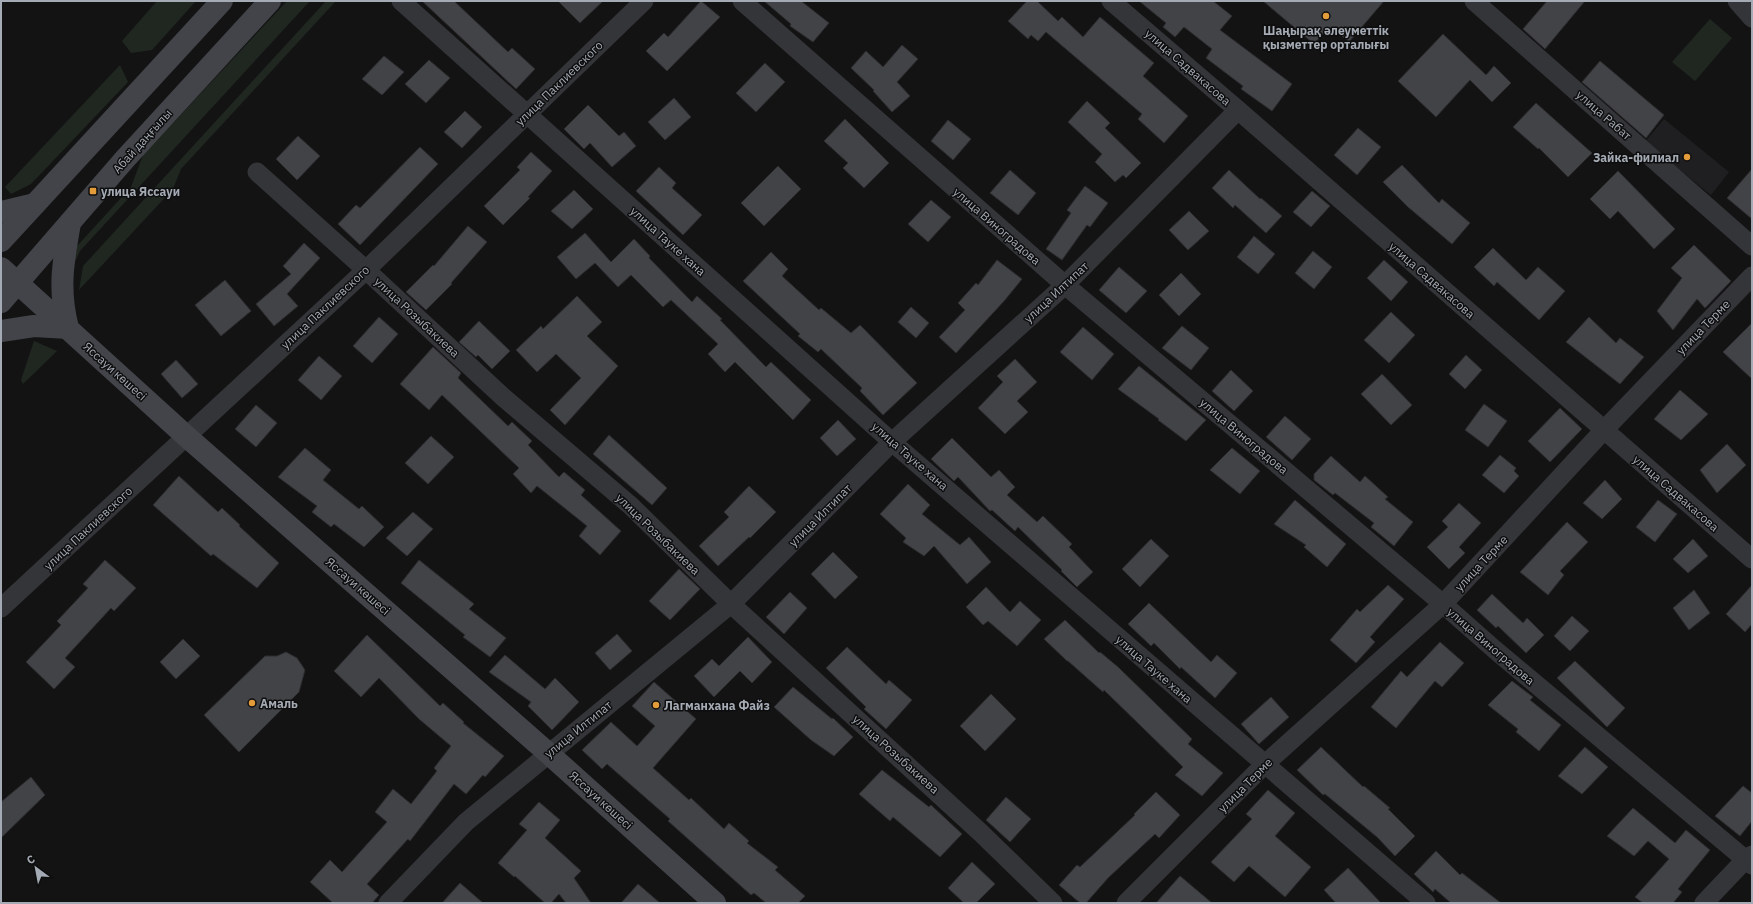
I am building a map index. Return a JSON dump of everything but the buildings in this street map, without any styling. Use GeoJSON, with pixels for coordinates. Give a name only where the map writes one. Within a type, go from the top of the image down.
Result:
{"type":"FeatureCollection","features":[{"type":"Feature","properties":{"kind":"main road"},"geometry":{"type":"LineString","coordinates":[[1,241],[222,1]]}},
{"type":"Feature","properties":{"kind":"main road","name":"Абай даңғылы"},"geometry":{"type":"LineString","coordinates":[[1,302],[270,1]]}},
{"type":"Feature","properties":{"kind":"main road"},"geometry":{"type":"LineString","coordinates":[[1,212],[34,204]]}},
{"type":"Feature","properties":{"kind":"main road"},"geometry":{"type":"LineString","coordinates":[[1,331],[34,326],[68,328],[63,310],[62,282],[70,223]]}},
{"type":"Feature","properties":{"kind":"main road","name":"Яссауи көшесі"},"geometry":{"type":"LineString","coordinates":[[1,268],[186,436],[548,753],[715,903]]}},
{"type":"Feature","properties":{"kind":"street","name":"улица Тауке хана"},"geometry":{"type":"LineString","coordinates":[[401,1],[892,442],[1426,903]]}},
{"type":"Feature","properties":{"kind":"street","name":"улица Паклиевского"},"geometry":{"type":"LineString","coordinates":[[1,608],[366,270],[644,1]]}},
{"type":"Feature","properties":{"kind":"street","name":"улица Виноградова"},"geometry":{"type":"LineString","coordinates":[[742,1],[1065,285],[1443,604],[1494,650],[1750,860]]}},
{"type":"Feature","properties":{"kind":"street","name":"улица Садвакасова"},"geometry":{"type":"LineString","coordinates":[[1111,1],[1238,110],[1603,431],[1752,559]]}},
{"type":"Feature","properties":{"kind":"street","name":"улица Рабат"},"geometry":{"type":"LineString","coordinates":[[1474,1],[1752,246]]}},
{"type":"Feature","properties":{"kind":"street"},"geometry":{"type":"LineString","coordinates":[[1737,1],[1752,18]]}},
{"type":"Feature","properties":{"kind":"street","name":"улица Илтипат"},"geometry":{"type":"LineString","coordinates":[[388,903],[466,822],[731,604],[892,442],[1065,285],[1238,110]]}},
{"type":"Feature","properties":{"kind":"street","name":"улица Розыбакиева"},"geometry":{"type":"LineString","coordinates":[[257,172],[366,270],[503,397],[631,506],[731,604],[981,832],[1053,903]]}},
{"type":"Feature","properties":{"kind":"street","name":"улица Терме"},"geometry":{"type":"LineString","coordinates":[[1126,903],[1265,764],[1443,604],[1603,431],[1752,276]]}},
{"type":"Feature","properties":{"kind":"street"},"geometry":{"type":"LineString","coordinates":[[1704,903],[1750,860]]}},
{"type":"Feature","properties":{"kind":"shaded area"},"geometry":{"type":"Polygon","coordinates":[[[157,1],[196,1],[152,50],[131,53],[122,41],[157,1]]]}},
{"type":"Feature","properties":{"kind":"shaded area"},"geometry":{"type":"Polygon","coordinates":[[[287,1],[310,1],[80,251],[74,264],[77,246],[131,187],[143,155],[287,1]]]}},
{"type":"Feature","properties":{"kind":"shaded area"},"geometry":{"type":"Polygon","coordinates":[[[326,1],[336,1],[181,169],[173,189],[79,290],[83,266],[326,1]]]}},
{"type":"Feature","properties":{"kind":"shaded area"},"geometry":{"type":"Polygon","coordinates":[[[1710,19],[1732,38],[1695,81],[1672,62],[1710,19]]]}},
{"type":"Feature","properties":{"kind":"shaded area"},"geometry":{"type":"Polygon","coordinates":[[[120,65],[128,82],[31,184],[11,194],[5,187],[120,65]]]}},
{"type":"Feature","properties":{"kind":"shaded area","name":"Зайка-филиал"},"geometry":{"type":"Polygon","coordinates":[[[1664,119],[1729,172],[1711,195],[1645,142],[1664,119]]]}},
{"type":"Feature","properties":{"kind":"shaded area"},"geometry":{"type":"Polygon","coordinates":[[[34,341],[57,351],[23,384],[21,380],[34,341]]]}},
{"type":"Feature","properties":{"kind":"place","name":"Шаңырақ әлеуметтік қызметтер орталығы"},"geometry":{"type":"Point","coordinates":[1326,16]}},
{"type":"Feature","properties":{"kind":"place","name":"Зайка-филиал"},"geometry":{"type":"Point","coordinates":[1687,157]}},
{"type":"Feature","properties":{"kind":"place","name":"улица Яссауи"},"geometry":{"type":"Point","coordinates":[93,191]}},
{"type":"Feature","properties":{"kind":"place","name":"Амаль"},"geometry":{"type":"Point","coordinates":[252,703]}},
{"type":"Feature","properties":{"kind":"place","name":"Лагманхана Файз"},"geometry":{"type":"Point","coordinates":[656,705]}}]}
